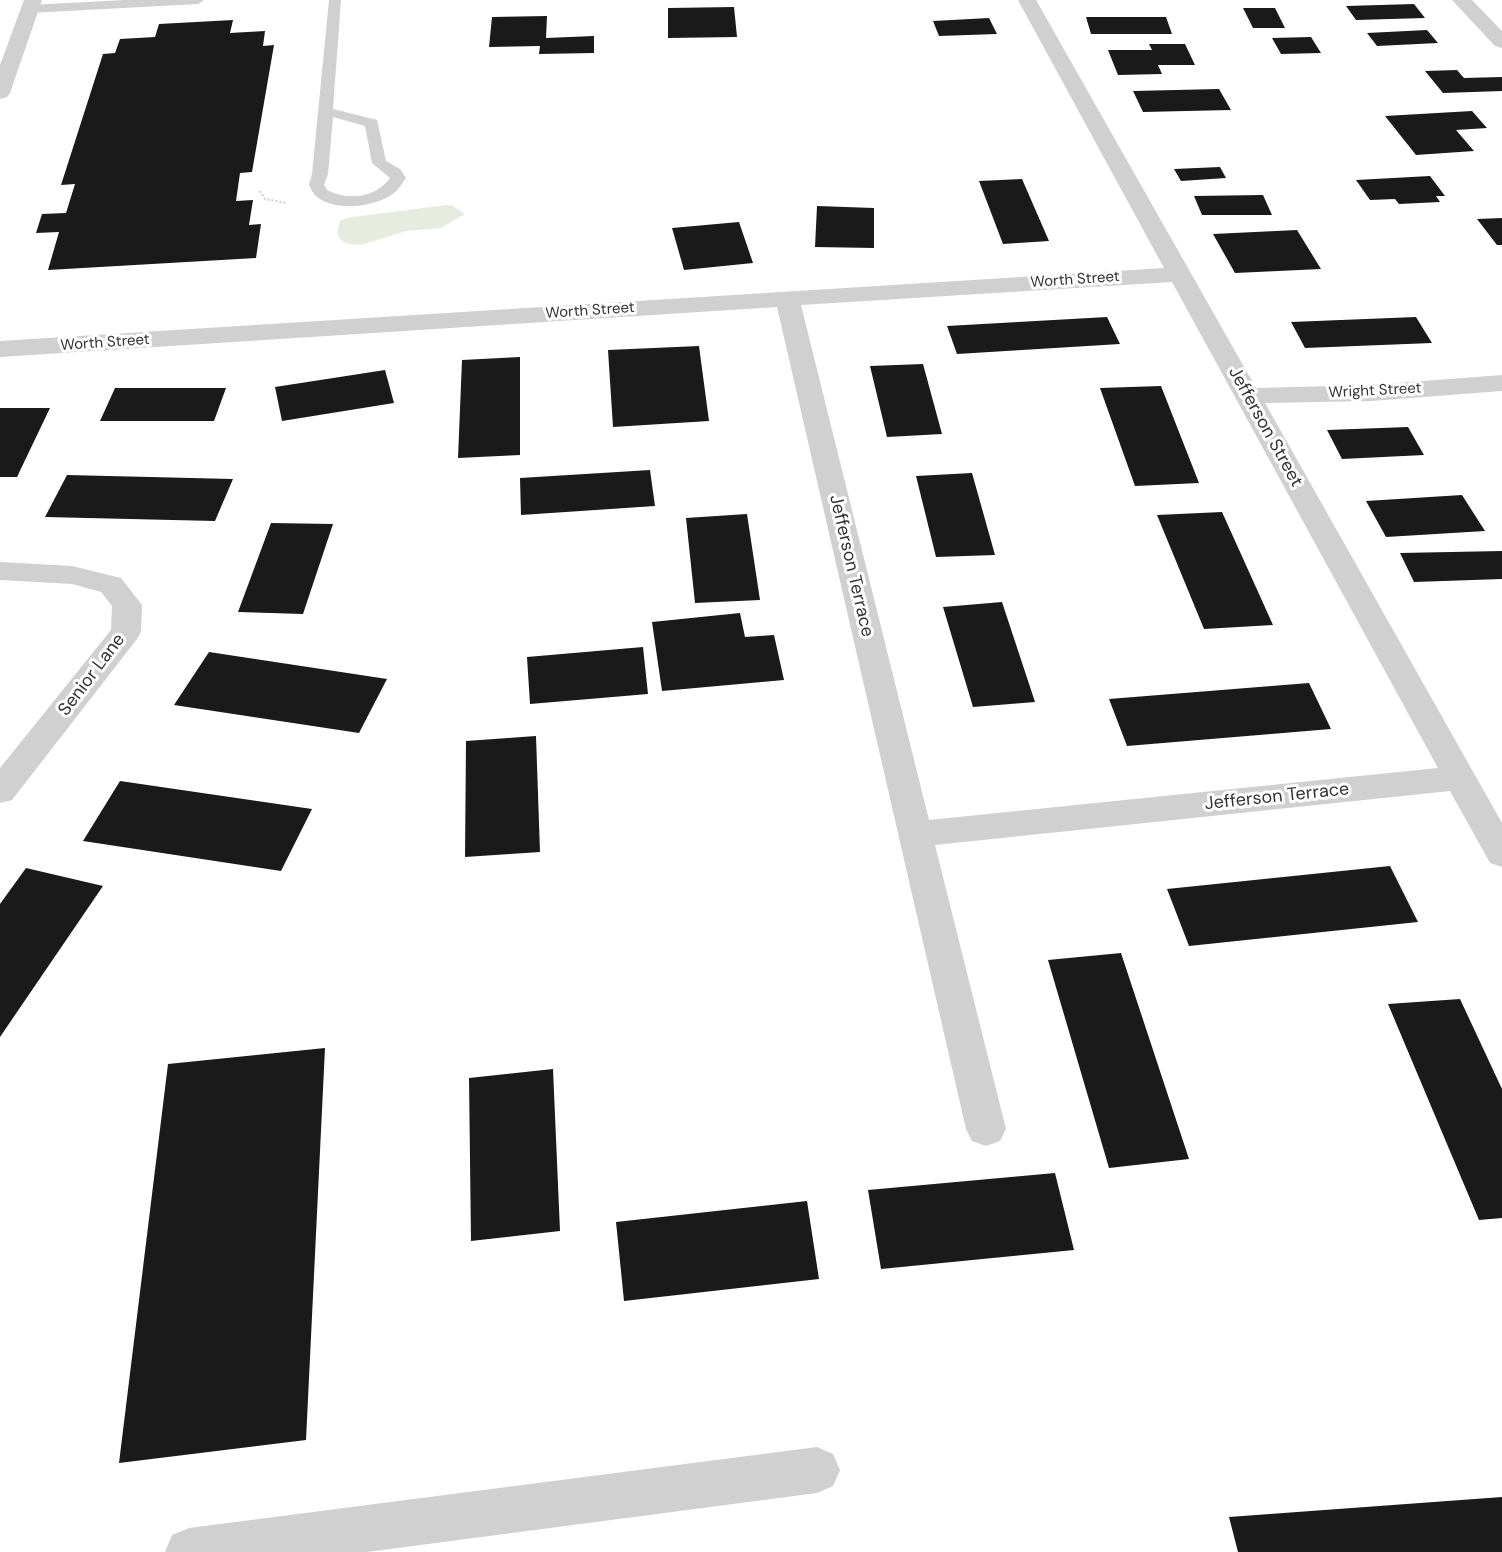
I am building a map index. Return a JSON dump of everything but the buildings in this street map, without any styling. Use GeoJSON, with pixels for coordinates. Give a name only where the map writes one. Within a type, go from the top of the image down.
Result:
{"type":"FeatureCollection","features":[{"type":"Feature","properties":{"kind":"street","name":"Jefferson Street"},"geometry":{"type":"LineString","coordinates":[[1027,0],[1502,854]]}},
{"type":"Feature","properties":{"kind":"street"},"geometry":{"type":"LineString","coordinates":[[1461,0],[1502,42]]}},
{"type":"Feature","properties":{"kind":"street"},"geometry":{"type":"LineString","coordinates":[[0,93],[31,5]]}},
{"type":"Feature","properties":{"kind":"street","name":"Worth Street"},"geometry":{"type":"LineString","coordinates":[[0,350],[1179,274]]}},
{"type":"Feature","properties":{"kind":"street","name":"Jefferson Terrace"},"geometry":{"type":"LineString","coordinates":[[787,299],[986,1129]]}},
{"type":"Feature","properties":{"kind":"street","name":"Wright Street"},"geometry":{"type":"LineString","coordinates":[[1248,396],[1371,393],[1502,383]]}},
{"type":"Feature","properties":{"kind":"street","name":"Senior Lane"},"geometry":{"type":"LineString","coordinates":[[0,572],[72,575],[111,585],[127,605],[126,632],[0,790]]}},
{"type":"Feature","properties":{"kind":"street","name":"Jefferson Terrace"},"geometry":{"type":"LineString","coordinates":[[916,834],[1460,778]]}},
{"type":"Feature","properties":{"kind":"street"},"geometry":{"type":"LineString","coordinates":[[189,1552],[817,1470]]}},
{"type":"Feature","properties":{"kind":"lane"},"geometry":{"type":"LineString","coordinates":[[31,5],[198,0]]}},
{"type":"Feature","properties":{"kind":"lane"},"geometry":{"type":"LineString","coordinates":[[326,111],[372,123],[379,164],[396,172],[398,178],[389,191],[366,200],[352,201],[338,200],[319,193],[315,187],[320,174],[335,0]]}},
{"type":"Feature","properties":{"kind":"path"},"geometry":{"type":"LineString","coordinates":[[260,191],[265,199],[291,203]]}},
{"type":"Feature","properties":{"kind":"shaded area"},"geometry":{"type":"Polygon","coordinates":[[[451,205],[465,214],[441,228],[406,231],[361,245],[342,241],[337,233],[340,221],[346,218],[451,205]]]}}]}
